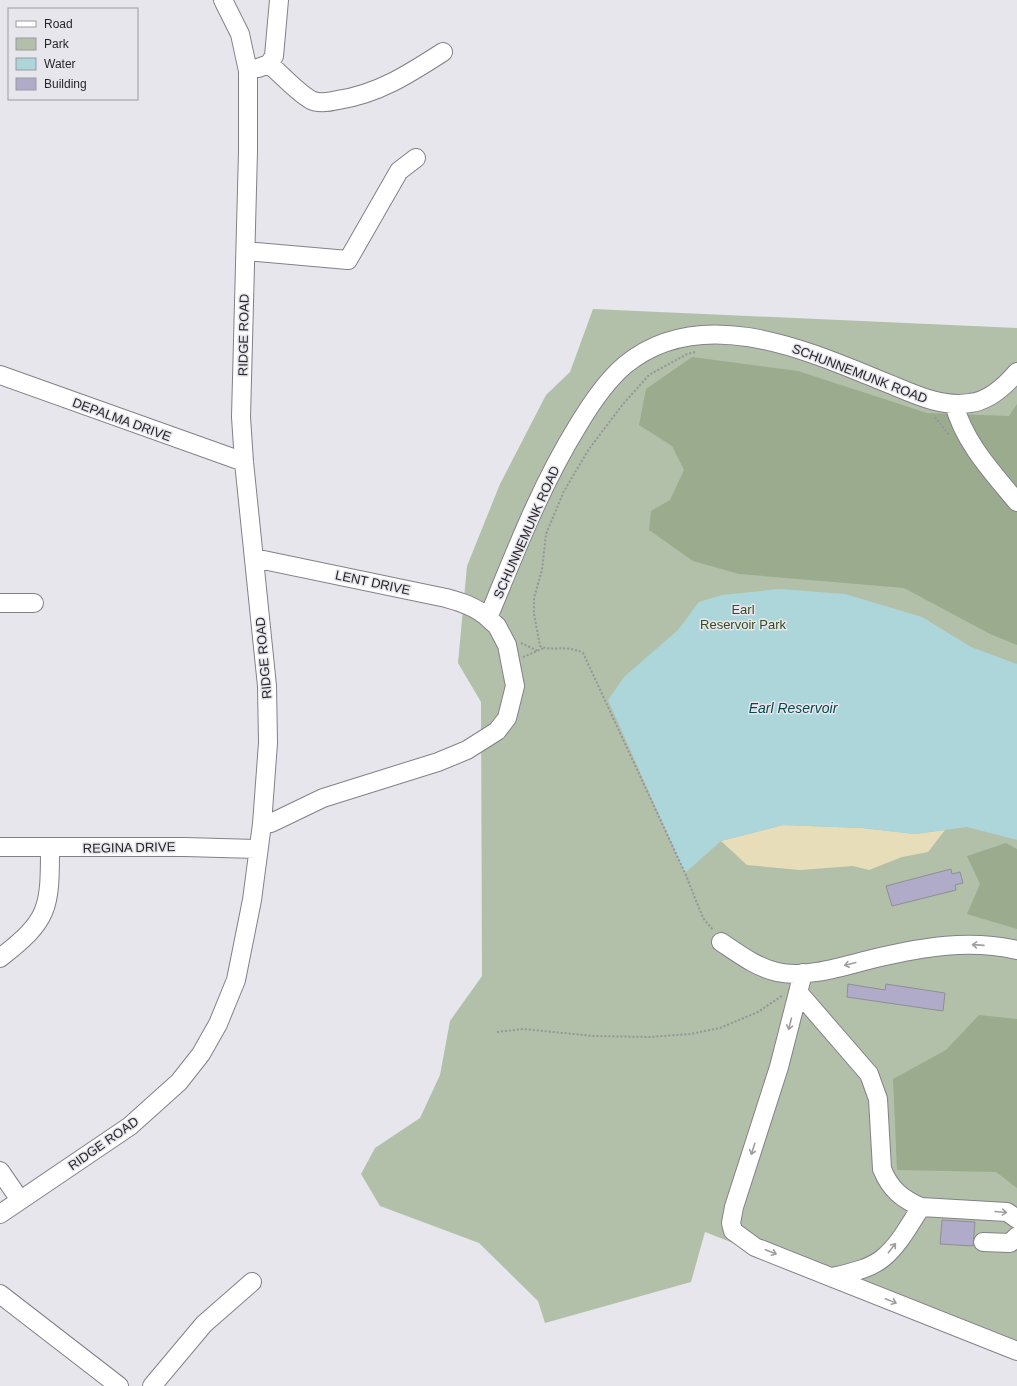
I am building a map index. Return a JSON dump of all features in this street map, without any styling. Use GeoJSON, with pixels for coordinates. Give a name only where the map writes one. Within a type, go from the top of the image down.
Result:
{"type":"FeatureCollection","features":[{"type":"Feature","properties":{"kind":"street","name":"RIDGE ROAD"},"geometry":{"type":"LineString","coordinates":[[0,1214],[130,1126],[179,1082],[201,1054],[218,1024],[236,980],[252,900],[262,824],[268,742],[266,686],[244,462],[242,417],[248,71],[240,34],[223,0]]}},
{"type":"Feature","properties":{"kind":"street"},"geometry":{"type":"LineString","coordinates":[[248,71],[269,64],[274,56],[279,0]]}},
{"type":"Feature","properties":{"kind":"street"},"geometry":{"type":"LineString","coordinates":[[269,64],[312,100],[326,102],[357,97],[380,89],[402,78],[443,52]]}},
{"type":"Feature","properties":{"kind":"street"},"geometry":{"type":"LineString","coordinates":[[246,251],[348,260],[399,171],[416,158]]}},
{"type":"Feature","properties":{"kind":"street","name":"SCHUNNEMUNK ROAD"},"geometry":{"type":"LineString","coordinates":[[488,618],[543,487],[565,445],[592,402],[624,366],[644,351],[664,342],[681,337],[723,334],[760,339],[792,346],[932,401],[954,404],[972,403],[988,397],[1007,385],[1017,372]]}},
{"type":"Feature","properties":{"kind":"street","name":"DEPALMA DRIVE"},"geometry":{"type":"LineString","coordinates":[[0,375],[244,462]]}},
{"type":"Feature","properties":{"kind":"street"},"geometry":{"type":"LineString","coordinates":[[954,404],[958,418],[970,441],[1017,502]]}},
{"type":"Feature","properties":{"kind":"street","name":"LENT DRIVE"},"geometry":{"type":"LineString","coordinates":[[254,558],[462,602],[483,613],[488,618]]}},
{"type":"Feature","properties":{"kind":"street"},"geometry":{"type":"LineString","coordinates":[[0,603],[34,603]]}},
{"type":"Feature","properties":{"kind":"street"},"geometry":{"type":"LineString","coordinates":[[262,824],[271,823],[324,798],[438,762],[467,750],[497,731],[507,718],[515,686],[507,645],[497,626],[488,618]]}},
{"type":"Feature","properties":{"kind":"street","name":"REGINA DRIVE"},"geometry":{"type":"LineString","coordinates":[[0,847],[185,847],[258,850]]}},
{"type":"Feature","properties":{"kind":"street"},"geometry":{"type":"LineString","coordinates":[[0,958],[23,940],[37,926],[48,904],[50,885],[50,848]]}},
{"type":"Feature","properties":{"kind":"street"},"geometry":{"type":"LineString","coordinates":[[722,942],[760,967],[779,973],[803,973],[840,967],[937,946],[971,944],[1017,950]]}},
{"type":"Feature","properties":{"kind":"street"},"geometry":{"type":"LineString","coordinates":[[803,973],[779,1067],[734,1207],[731,1223],[733,1231],[736,1235],[755,1246],[1017,1351]]}},
{"type":"Feature","properties":{"kind":"street"},"geometry":{"type":"LineString","coordinates":[[798,992],[869,1074],[878,1099],[882,1169],[886,1180],[895,1192],[921,1207],[1007,1212],[1017,1218]]}},
{"type":"Feature","properties":{"kind":"street"},"geometry":{"type":"LineString","coordinates":[[0,1171],[20,1200]]}},
{"type":"Feature","properties":{"kind":"street"},"geometry":{"type":"LineString","coordinates":[[833,1276],[862,1269],[882,1259],[892,1249],[921,1207]]}},
{"type":"Feature","properties":{"kind":"street"},"geometry":{"type":"LineString","coordinates":[[983,1242],[1010,1243],[1017,1236]]}},
{"type":"Feature","properties":{"kind":"street"},"geometry":{"type":"LineString","coordinates":[[152,1386],[204,1324],[252,1282]]}},
{"type":"Feature","properties":{"kind":"street"},"geometry":{"type":"LineString","coordinates":[[0,1294],[119,1386]]}},
{"type":"Feature","properties":{"kind":"path"},"geometry":{"type":"LineString","coordinates":[[544,648],[540,646],[534,598],[542,570],[546,534],[564,491],[589,449],[622,404],[649,375],[687,354],[700,350]]}},
{"type":"Feature","properties":{"kind":"path"},"geometry":{"type":"LineString","coordinates":[[932,413],[950,436]]}},
{"type":"Feature","properties":{"kind":"path"},"geometry":{"type":"LineString","coordinates":[[510,662],[544,648],[573,648],[583,653],[684,873],[703,918],[722,942]]}},
{"type":"Feature","properties":{"kind":"path"},"geometry":{"type":"LineString","coordinates":[[497,1032],[523,1028],[594,1036],[650,1038],[690,1034],[720,1028],[758,1012],[780,996],[798,992]]}},
{"type":"Feature","properties":{"kind":"green space","name":"Earl Reservoir Park"},"geometry":{"type":"Polygon","coordinates":[[[593,309],[1017,328],[1017,1353],[705,1232],[691,1282],[545,1323],[538,1301],[479,1243],[380,1206],[361,1174],[375,1148],[420,1118],[440,1075],[450,1021],[482,976],[481,702],[458,663],[467,566],[500,484],[546,395],[570,372],[593,309]]]}},
{"type":"Feature","properties":{"kind":"green space"},"geometry":{"type":"Polygon","coordinates":[[[692,357],[798,371],[927,413],[1009,416],[1017,404],[1017,645],[990,634],[904,588],[739,574],[693,561],[649,530],[651,511],[670,500],[684,470],[672,446],[639,425],[646,389],[692,357]]]}},
{"type":"Feature","properties":{"kind":"green space"},"geometry":{"type":"Polygon","coordinates":[[[1006,843],[1017,849],[1017,929],[967,914],[980,884],[967,856],[1006,843]]]}},
{"type":"Feature","properties":{"kind":"green space"},"geometry":{"type":"Polygon","coordinates":[[[979,1015],[1017,1019],[1017,1188],[996,1172],[897,1170],[893,1079],[946,1050],[979,1015]]]}},
{"type":"Feature","properties":{"kind":"sand"},"geometry":{"type":"Polygon","coordinates":[[[783,825],[862,828],[915,834],[945,830],[928,852],[902,857],[869,870],[853,866],[800,870],[747,865],[721,841],[783,825]]]}},
{"type":"Feature","properties":{"kind":"water","name":"Earl Reservoir"},"geometry":{"type":"Polygon","coordinates":[[[780,589],[845,594],[922,617],[971,647],[1017,664],[1017,840],[967,827],[915,834],[862,828],[783,825],[721,841],[685,873],[608,700],[624,677],[678,630],[699,602],[722,595],[780,589]]]}},
{"type":"Feature","properties":{"kind":"building"},"geometry":{"type":"Polygon","coordinates":[[[951,869],[952,874],[960,872],[963,883],[955,885],[956,890],[892,906],[886,886],[951,869]]]}},
{"type":"Feature","properties":{"kind":"building"},"geometry":{"type":"Polygon","coordinates":[[[848,984],[885,990],[886,984],[945,993],[943,1011],[847,997],[848,984]]]}},
{"type":"Feature","properties":{"kind":"building"},"geometry":{"type":"Polygon","coordinates":[[[942,1220],[975,1222],[973,1246],[940,1244],[942,1220]]]}}]}
